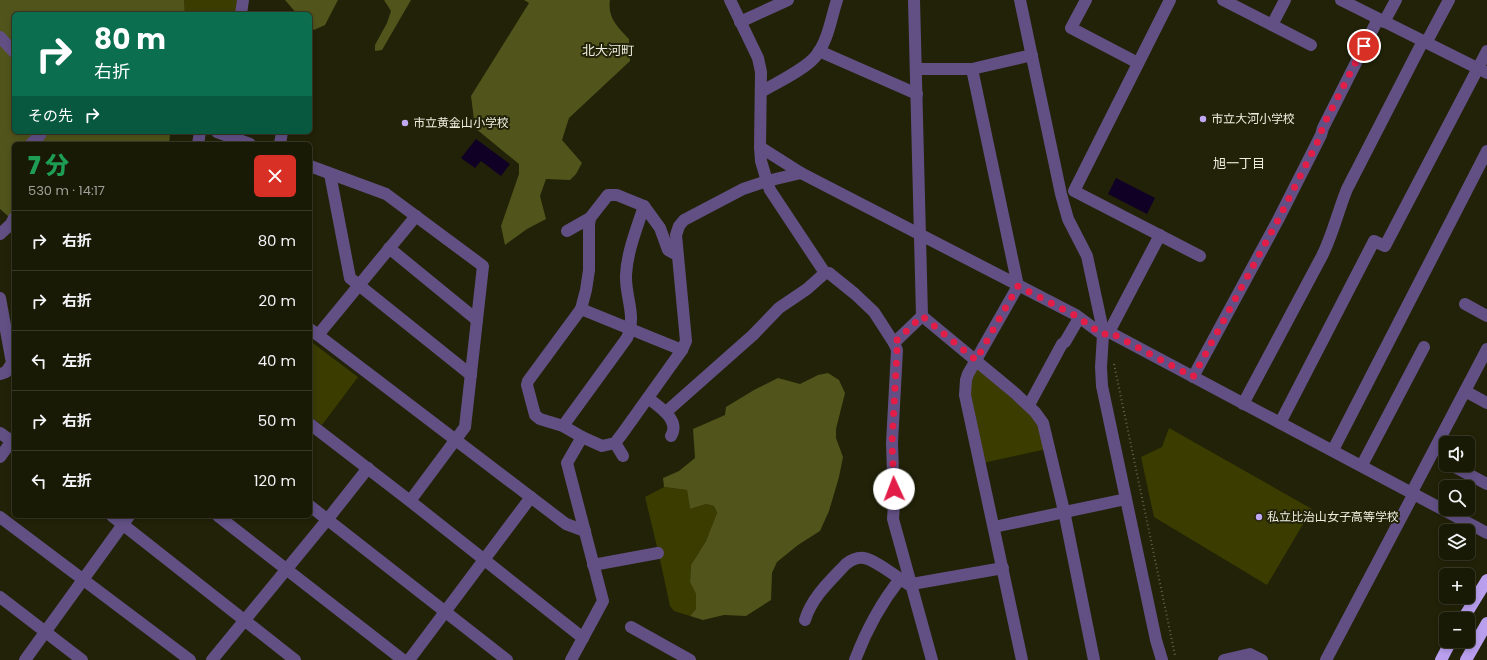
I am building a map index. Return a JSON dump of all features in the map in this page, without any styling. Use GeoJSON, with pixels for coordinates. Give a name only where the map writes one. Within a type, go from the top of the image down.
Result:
{"type":"FeatureCollection","features":[{"type":"Feature","properties":{"kind":"highway"},"geometry":{"type":"LineString","coordinates":[[1467,612],[1487,580]]}},
{"type":"Feature","properties":{"kind":"highway"},"geometry":{"type":"LineString","coordinates":[[1466,660],[1487,623]]}},
{"type":"Feature","properties":{"kind":"highway"},"geometry":{"type":"LineString","coordinates":[[1441,660],[1447,648]]}},
{"type":"Feature","properties":{"kind":"street"},"geometry":{"type":"LineString","coordinates":[[241,12],[243,0]]}},
{"type":"Feature","properties":{"kind":"street"},"geometry":{"type":"LineString","coordinates":[[730,0],[758,58],[761,72],[760,147],[761,161],[767,181],[778,202],[825,273],[829,273],[874,312],[897,350],[892,443],[893,519],[932,660]]}},
{"type":"Feature","properties":{"kind":"street"},"geometry":{"type":"LineString","coordinates":[[740,22],[788,0]]}},
{"type":"Feature","properties":{"kind":"street"},"geometry":{"type":"LineString","coordinates":[[761,92],[806,65],[814,58],[827,34],[837,0]]}},
{"type":"Feature","properties":{"kind":"street"},"geometry":{"type":"LineString","coordinates":[[894,343],[922,316],[919,235],[917,69],[914,0]]}},
{"type":"Feature","properties":{"kind":"street"},"geometry":{"type":"LineString","coordinates":[[1020,0],[1061,194],[1068,219],[1087,256],[1106,333]]}},
{"type":"Feature","properties":{"kind":"street"},"geometry":{"type":"LineString","coordinates":[[1086,0],[1071,28],[1138,63]]}},
{"type":"Feature","properties":{"kind":"street"},"geometry":{"type":"LineString","coordinates":[[1074,191],[1170,0]]}},
{"type":"Feature","properties":{"kind":"street"},"geometry":{"type":"LineString","coordinates":[[1223,0],[1311,45]]}},
{"type":"Feature","properties":{"kind":"street"},"geometry":{"type":"LineString","coordinates":[[1272,25],[1285,0]]}},
{"type":"Feature","properties":{"kind":"street"},"geometry":{"type":"LineString","coordinates":[[1193,377],[1278,220],[1321,135],[1322,128],[1381,20],[1396,0]]}},
{"type":"Feature","properties":{"kind":"street"},"geometry":{"type":"LineString","coordinates":[[1243,404],[1329,242],[1340,204],[1347,189],[1424,42],[1449,0]]}},
{"type":"Feature","properties":{"kind":"street"},"geometry":{"type":"LineString","coordinates":[[1345,1],[1483,71]]}},
{"type":"Feature","properties":{"kind":"street"},"geometry":{"type":"LineString","coordinates":[[0,37],[12,50]]}},
{"type":"Feature","properties":{"kind":"street"},"geometry":{"type":"LineString","coordinates":[[819,51],[917,94]]}},
{"type":"Feature","properties":{"kind":"street"},"geometry":{"type":"LineString","coordinates":[[1280,423],[1374,241],[1385,246],[1483,71],[1487,52]]}},
{"type":"Feature","properties":{"kind":"street"},"geometry":{"type":"LineString","coordinates":[[917,69],[972,69],[1032,55]]}},
{"type":"Feature","properties":{"kind":"street"},"geometry":{"type":"LineString","coordinates":[[972,69],[1018,286],[968,374],[965,395],[1022,660]]}},
{"type":"Feature","properties":{"kind":"street"},"geometry":{"type":"LineString","coordinates":[[33,142],[40,134]]}},
{"type":"Feature","properties":{"kind":"street"},"geometry":{"type":"LineString","coordinates":[[222,134],[244,142]]}},
{"type":"Feature","properties":{"kind":"street"},"geometry":{"type":"LineString","coordinates":[[760,147],[801,173],[1362,465],[1487,532]]}},
{"type":"Feature","properties":{"kind":"street"},"geometry":{"type":"LineString","coordinates":[[1333,450],[1487,151]]}},
{"type":"Feature","properties":{"kind":"street"},"geometry":{"type":"LineString","coordinates":[[312,167],[386,194],[483,266],[465,427],[410,501]]}},
{"type":"Feature","properties":{"kind":"street"},"geometry":{"type":"LineString","coordinates":[[590,218],[589,270],[581,309],[526,385],[535,415],[540,419],[563,426],[582,438],[602,446],[615,442],[622,434],[682,350],[686,341],[677,254],[676,235],[679,226],[684,220],[743,189],[767,181],[801,173]]}},
{"type":"Feature","properties":{"kind":"street"},"geometry":{"type":"LineString","coordinates":[[330,174],[350,278],[358,286],[471,375]]}},
{"type":"Feature","properties":{"kind":"street"},"geometry":{"type":"LineString","coordinates":[[1061,194],[1074,191],[1200,256]]}},
{"type":"Feature","properties":{"kind":"street"},"geometry":{"type":"LineString","coordinates":[[567,230],[590,218],[608,195],[617,195],[644,206],[660,228],[668,250],[677,254]]}},
{"type":"Feature","properties":{"kind":"street"},"geometry":{"type":"LineString","coordinates":[[563,426],[627,338],[631,330],[632,317],[626,277],[627,264],[644,206]]}},
{"type":"Feature","properties":{"kind":"street"},"geometry":{"type":"LineString","coordinates":[[416,216],[358,286],[314,332],[566,524],[585,531]]}},
{"type":"Feature","properties":{"kind":"street"},"geometry":{"type":"LineString","coordinates":[[0,234],[12,221]]}},
{"type":"Feature","properties":{"kind":"street"},"geometry":{"type":"LineString","coordinates":[[1160,235],[1106,333],[1101,367],[1102,386],[1156,640],[1162,660]]}},
{"type":"Feature","properties":{"kind":"street"},"geometry":{"type":"LineString","coordinates":[[389,248],[477,320]]}},
{"type":"Feature","properties":{"kind":"street"},"geometry":{"type":"LineString","coordinates":[[666,412],[753,335],[780,308],[807,289],[825,273]]}},
{"type":"Feature","properties":{"kind":"street"},"geometry":{"type":"LineString","coordinates":[[0,298],[12,363],[6,372],[0,374]]}},
{"type":"Feature","properties":{"kind":"street"},"geometry":{"type":"LineString","coordinates":[[1464,304],[1487,316]]}},
{"type":"Feature","properties":{"kind":"street"},"geometry":{"type":"LineString","coordinates":[[581,309],[682,350]]}},
{"type":"Feature","properties":{"kind":"street"},"geometry":{"type":"LineString","coordinates":[[922,316],[1029,405],[1039,417],[1046,431],[1064,511],[1094,660]]}},
{"type":"Feature","properties":{"kind":"street"},"geometry":{"type":"LineString","coordinates":[[1029,405],[1062,344],[1065,342],[1079,318]]}},
{"type":"Feature","properties":{"kind":"street"},"geometry":{"type":"LineString","coordinates":[[1362,465],[1424,347]]}},
{"type":"Feature","properties":{"kind":"street"},"geometry":{"type":"LineString","coordinates":[[1326,660],[1487,349]]}},
{"type":"Feature","properties":{"kind":"street"},"geometry":{"type":"LineString","coordinates":[[1465,391],[1487,403]]}},
{"type":"Feature","properties":{"kind":"street"},"geometry":{"type":"LineString","coordinates":[[648,398],[669,415],[673,432],[671,436]]}},
{"type":"Feature","properties":{"kind":"street"},"geometry":{"type":"LineString","coordinates":[[312,426],[583,638]]}},
{"type":"Feature","properties":{"kind":"street"},"geometry":{"type":"LineString","coordinates":[[0,433],[12,439]]}},
{"type":"Feature","properties":{"kind":"street"},"geometry":{"type":"LineString","coordinates":[[571,660],[603,601],[567,463],[582,438]]}},
{"type":"Feature","properties":{"kind":"street"},"geometry":{"type":"LineString","coordinates":[[0,457],[12,441]]}},
{"type":"Feature","properties":{"kind":"street"},"geometry":{"type":"LineString","coordinates":[[615,442],[622,456]]}},
{"type":"Feature","properties":{"kind":"street"},"geometry":{"type":"LineString","coordinates":[[1432,455],[1439,458]]}},
{"type":"Feature","properties":{"kind":"street"},"geometry":{"type":"LineString","coordinates":[[212,660],[368,468]]}},
{"type":"Feature","properties":{"kind":"street"},"geometry":{"type":"LineString","coordinates":[[1464,472],[1487,484]]}},
{"type":"Feature","properties":{"kind":"street"},"geometry":{"type":"LineString","coordinates":[[409,660],[531,497]]}},
{"type":"Feature","properties":{"kind":"street"},"geometry":{"type":"LineString","coordinates":[[994,527],[1126,498]]}},
{"type":"Feature","properties":{"kind":"street"},"geometry":{"type":"LineString","coordinates":[[312,508],[507,660]]}},
{"type":"Feature","properties":{"kind":"street"},"geometry":{"type":"LineString","coordinates":[[0,517],[190,660]]}},
{"type":"Feature","properties":{"kind":"street"},"geometry":{"type":"LineString","coordinates":[[221,518],[287,568],[403,660]]}},
{"type":"Feature","properties":{"kind":"street"},"geometry":{"type":"LineString","coordinates":[[25,660],[126,520],[244,620],[295,660]]}},
{"type":"Feature","properties":{"kind":"street"},"geometry":{"type":"LineString","coordinates":[[593,565],[658,553]]}},
{"type":"Feature","properties":{"kind":"street"},"geometry":{"type":"LineString","coordinates":[[804,620],[816,597],[852,559],[864,558],[908,584],[1003,568]]}},
{"type":"Feature","properties":{"kind":"street"},"geometry":{"type":"LineString","coordinates":[[856,660],[874,618],[900,579]]}},
{"type":"Feature","properties":{"kind":"street"},"geometry":{"type":"LineString","coordinates":[[0,597],[82,660]]}},
{"type":"Feature","properties":{"kind":"street"},"geometry":{"type":"LineString","coordinates":[[632,627],[690,660]]}},
{"type":"Feature","properties":{"kind":"street"},"geometry":{"type":"LineString","coordinates":[[1224,660],[1250,654],[1262,660]]}},
{"type":"Feature","properties":{"kind":"path"},"geometry":{"type":"LineString","coordinates":[[1113,361],[1175,655]]}},
{"type":"Feature","properties":{"kind":"shaded area"},"geometry":{"type":"Polygon","coordinates":[[[184,0],[240,0],[237,12],[185,12],[184,0]]]}},
{"type":"Feature","properties":{"kind":"shaded area"},"geometry":{"type":"Polygon","coordinates":[[[476,139],[510,164],[501,176],[481,161],[475,168],[461,158],[476,139]]]}},
{"type":"Feature","properties":{"kind":"shaded area"},"geometry":{"type":"Polygon","coordinates":[[[1116,178],[1155,198],[1147,214],[1108,194],[1116,178]]]}},
{"type":"Feature","properties":{"kind":"shaded area"},"geometry":{"type":"Polygon","coordinates":[[[312,342],[358,377],[322,425],[312,418],[312,342]]]}},
{"type":"Feature","properties":{"kind":"shaded area"},"geometry":{"type":"Polygon","coordinates":[[[980,368],[1035,415],[1047,449],[983,463],[968,394],[975,369],[980,368]]]}},
{"type":"Feature","properties":{"kind":"shaded area"},"geometry":{"type":"Polygon","coordinates":[[[1169,428],[1312,509],[1267,585],[1154,517],[1141,457],[1162,447],[1169,428]]]}},
{"type":"Feature","properties":{"kind":"shaded area"},"geometry":{"type":"Polygon","coordinates":[[[664,487],[687,490],[690,509],[706,504],[714,506],[717,514],[706,541],[691,565],[690,582],[696,594],[696,609],[690,616],[674,611],[670,606],[645,497],[664,487]]]}},
{"type":"Feature","properties":{"kind":"green space"},"geometry":{"type":"Polygon","coordinates":[[[0,0],[184,0],[185,12],[12,12],[12,134],[170,135],[169,142],[12,142],[12,223],[8,216],[0,209],[0,0]]]}},
{"type":"Feature","properties":{"kind":"green space"},"geometry":{"type":"Polygon","coordinates":[[[285,0],[338,0],[325,25],[314,30],[312,28],[312,12],[295,12],[285,0]]]}},
{"type":"Feature","properties":{"kind":"green space"},"geometry":{"type":"Polygon","coordinates":[[[384,0],[411,0],[382,50],[375,51],[375,45],[387,23],[391,11],[384,0]]]}},
{"type":"Feature","properties":{"kind":"green space"},"geometry":{"type":"Polygon","coordinates":[[[524,0],[610,0],[610,12],[614,22],[629,39],[630,61],[569,118],[562,140],[582,163],[576,174],[570,180],[546,179],[540,196],[546,219],[527,229],[505,245],[501,226],[519,174],[519,164],[475,128],[471,96],[529,3],[524,0]]]}},
{"type":"Feature","properties":{"kind":"green space"},"geometry":{"type":"Polygon","coordinates":[[[828,373],[839,380],[845,393],[836,429],[836,438],[843,457],[829,511],[820,531],[798,545],[777,562],[772,573],[771,600],[746,616],[724,615],[703,620],[690,616],[696,609],[696,594],[690,582],[691,565],[706,541],[717,513],[714,506],[706,504],[690,509],[687,490],[664,487],[663,478],[679,471],[695,458],[693,429],[725,415],[726,407],[754,390],[778,378],[800,384],[818,375],[828,373]]]}},
{"type":"Feature","properties":{"kind":"place","name":"市立大河小学校"},"geometry":{"type":"Point","coordinates":[1203,119]}},
{"type":"Feature","properties":{"kind":"place","name":"市立黄金山小学校"},"geometry":{"type":"Point","coordinates":[405,123]}},
{"type":"Feature","properties":{"kind":"place","name":"私立比治山女子高等学校"},"geometry":{"type":"Point","coordinates":[1259,517]}},
{"type":"Feature","properties":{"kind":"district","name":"北大河町"},"geometry":{"type":"Point","coordinates":[608,50]}},
{"type":"Feature","properties":{"kind":"district","name":"旭一丁目"},"geometry":{"type":"Point","coordinates":[1239,163]}},
{"type":"Feature","properties":{"kind":"route"},"geometry":{"type":"LineString","coordinates":[[894,489],[892,443],[897,350],[894,343],[922,316],[976,360],[1018,286],[1076,316],[1103,335],[1109,332],[1193,377],[1278,220],[1321,135],[1322,128],[1364,46]]}}]}
